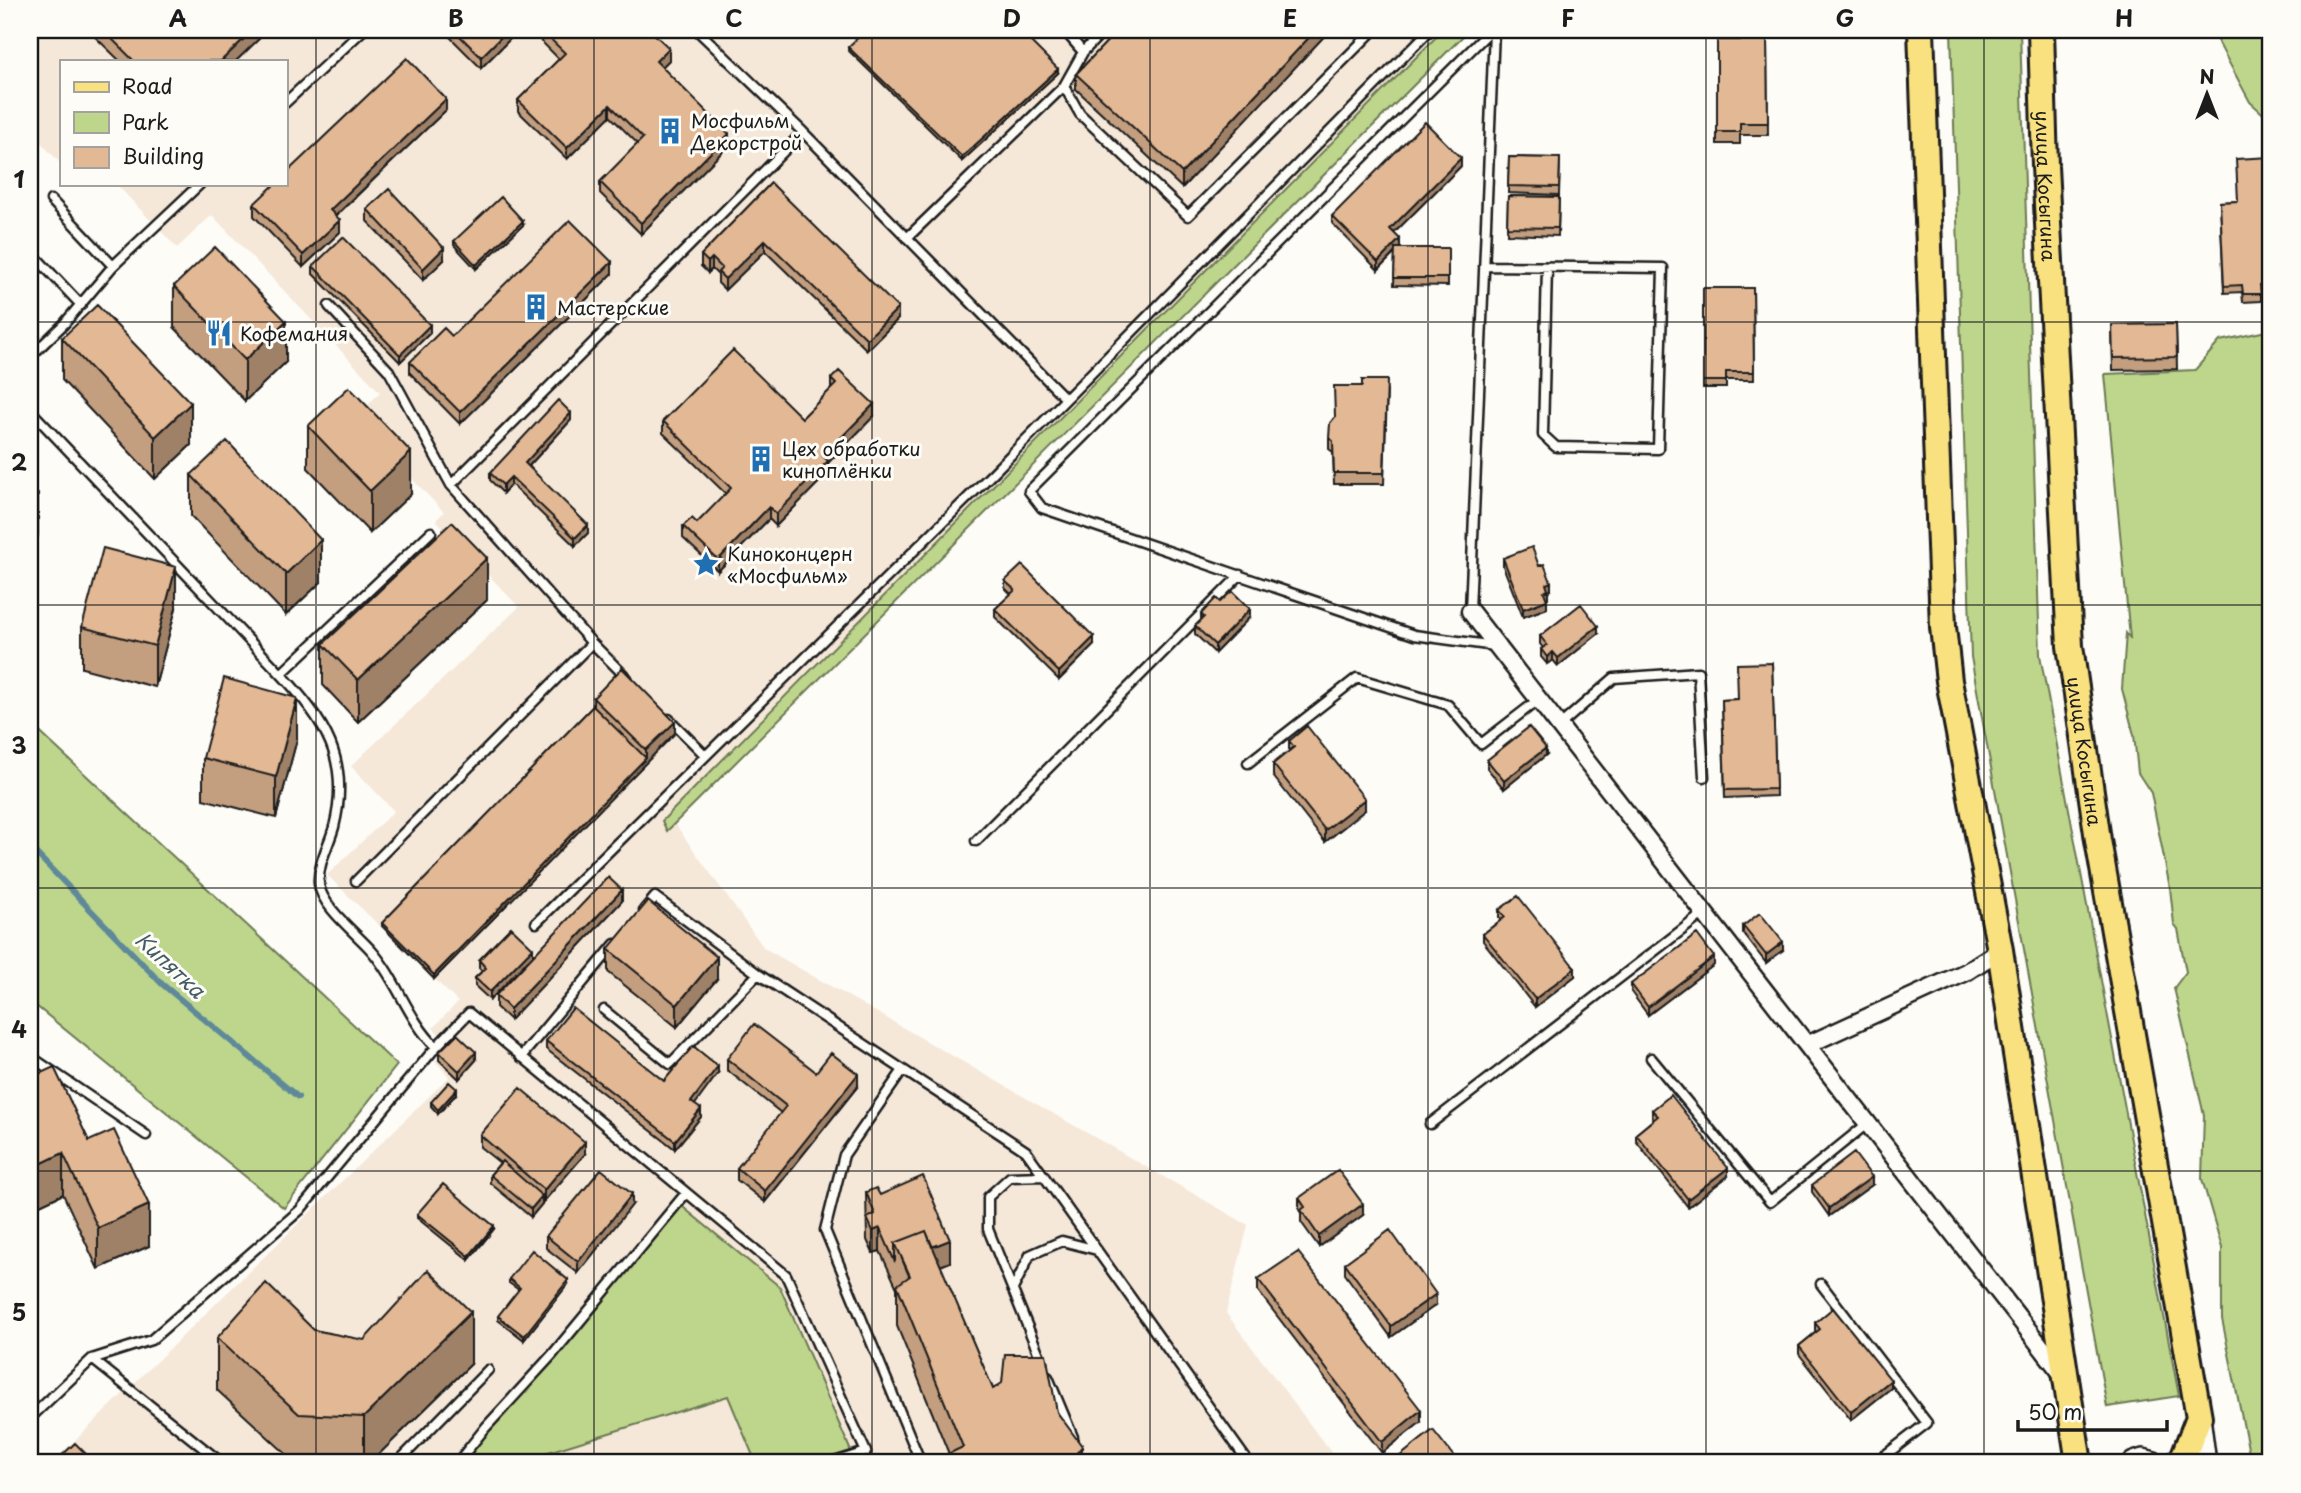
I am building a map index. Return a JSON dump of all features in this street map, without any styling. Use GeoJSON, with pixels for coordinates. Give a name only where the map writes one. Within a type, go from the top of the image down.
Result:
{"type":"FeatureCollection","features":[{"type":"Feature","properties":{"kind":"main road"},"geometry":{"type":"LineString","coordinates":[[1921,30],[1943,627],[1949,681],[2000,950],[2079,1463]]}},
{"type":"Feature","properties":{"kind":"main road","name":"улица Косыгина"},"geometry":{"type":"LineString","coordinates":[[2040,30],[2070,646],[2100,854],[2205,1463]]}},
{"type":"Feature","properties":{"kind":"main road"},"geometry":{"type":"LineString","coordinates":[[2181,1463],[2199,1417]]}},
{"type":"Feature","properties":{"kind":"main road"},"geometry":{"type":"LineString","coordinates":[[2134,1463],[2143,1460],[2154,1463]]}},
{"type":"Feature","properties":{"kind":"street"},"geometry":{"type":"LineString","coordinates":[[1470,611],[2064,1377]]}},
{"type":"Feature","properties":{"kind":"street"},"geometry":{"type":"LineString","coordinates":[[1807,1045],[1966,972],[2000,950]]}},
{"type":"Feature","properties":{"kind":"lane"},"geometry":{"type":"LineString","coordinates":[[287,101],[363,30]]}},
{"type":"Feature","properties":{"kind":"lane"},"geometry":{"type":"LineString","coordinates":[[697,30],[803,132],[1065,398]]}},
{"type":"Feature","properties":{"kind":"lane"},"geometry":{"type":"LineString","coordinates":[[1064,30],[1083,52]]}},
{"type":"Feature","properties":{"kind":"lane"},"geometry":{"type":"LineString","coordinates":[[907,238],[1064,86],[1083,52],[1104,30]]}},
{"type":"Feature","properties":{"kind":"lane"},"geometry":{"type":"LineString","coordinates":[[1064,86],[1080,114],[1188,216],[1374,30]]}},
{"type":"Feature","properties":{"kind":"lane"},"geometry":{"type":"LineString","coordinates":[[536,923],[1065,398],[1430,30]]}},
{"type":"Feature","properties":{"kind":"lane"},"geometry":{"type":"LineString","coordinates":[[1470,611],[1492,30]]}},
{"type":"Feature","properties":{"kind":"lane"},"geometry":{"type":"LineString","coordinates":[[1492,30],[1029,491],[1042,508],[1414,635],[1497,646]]}},
{"type":"Feature","properties":{"kind":"lane"},"geometry":{"type":"LineString","coordinates":[[451,485],[803,132]]}},
{"type":"Feature","properties":{"kind":"lane"},"geometry":{"type":"LineString","coordinates":[[30,356],[64,324],[113,266],[198,186]]}},
{"type":"Feature","properties":{"kind":"lane"},"geometry":{"type":"LineString","coordinates":[[51,200],[113,266]]}},
{"type":"Feature","properties":{"kind":"lane"},"geometry":{"type":"LineString","coordinates":[[30,251],[81,304]]}},
{"type":"Feature","properties":{"kind":"lane"},"geometry":{"type":"LineString","coordinates":[[1484,266],[1662,268],[1658,449],[1556,447],[1543,435],[1547,267]]}},
{"type":"Feature","properties":{"kind":"lane"},"geometry":{"type":"LineString","coordinates":[[329,306],[389,371],[451,485],[592,643],[637,688]]}},
{"type":"Feature","properties":{"kind":"lane"},"geometry":{"type":"LineString","coordinates":[[30,410],[281,674],[320,720],[337,764],[338,802],[331,840],[319,873],[320,890],[328,905],[373,951],[425,1036],[436,1047]]}},
{"type":"Feature","properties":{"kind":"lane"},"geometry":{"type":"LineString","coordinates":[[281,674],[431,532]]}},
{"type":"Feature","properties":{"kind":"lane"},"geometry":{"type":"LineString","coordinates":[[976,841],[1240,575]]}},
{"type":"Feature","properties":{"kind":"lane"},"geometry":{"type":"LineString","coordinates":[[356,881],[592,643]]}},
{"type":"Feature","properties":{"kind":"lane"},"geometry":{"type":"LineString","coordinates":[[1559,726],[1615,678],[1698,672],[1704,777]]}},
{"type":"Feature","properties":{"kind":"lane"},"geometry":{"type":"LineString","coordinates":[[1248,763],[1357,678],[1448,705],[1481,744],[1538,700]]}},
{"type":"Feature","properties":{"kind":"lane"},"geometry":{"type":"LineString","coordinates":[[666,716],[705,755]]}},
{"type":"Feature","properties":{"kind":"lane"},"geometry":{"type":"LineString","coordinates":[[637,918],[655,897],[758,974],[1026,1151],[1249,1463]]}},
{"type":"Feature","properties":{"kind":"lane"},"geometry":{"type":"LineString","coordinates":[[1430,1124],[1704,913]]}},
{"type":"Feature","properties":{"kind":"lane"},"geometry":{"type":"LineString","coordinates":[[521,1057],[619,940]]}},
{"type":"Feature","properties":{"kind":"lane"},"geometry":{"type":"LineString","coordinates":[[604,1010],[670,1064],[758,974]]}},
{"type":"Feature","properties":{"kind":"lane"},"geometry":{"type":"LineString","coordinates":[[30,1418],[92,1359],[151,1340],[300,1210],[436,1047],[469,1013],[786,1275],[866,1452],[831,1463]]}},
{"type":"Feature","properties":{"kind":"lane"},"geometry":{"type":"LineString","coordinates":[[30,1056],[146,1135]]}},
{"type":"Feature","properties":{"kind":"lane"},"geometry":{"type":"LineString","coordinates":[[1651,1058],[1770,1202],[1868,1124]]}},
{"type":"Feature","properties":{"kind":"lane"},"geometry":{"type":"LineString","coordinates":[[903,1070],[844,1155],[825,1230],[921,1463]]}},
{"type":"Feature","properties":{"kind":"lane"},"geometry":{"type":"LineString","coordinates":[[1044,1176],[1010,1177],[988,1197],[988,1229],[1078,1451]]}},
{"type":"Feature","properties":{"kind":"lane"},"geometry":{"type":"LineString","coordinates":[[457,1463],[687,1194]]}},
{"type":"Feature","properties":{"kind":"lane"},"geometry":{"type":"LineString","coordinates":[[1013,1289],[1030,1255],[1062,1241],[1097,1250]]}},
{"type":"Feature","properties":{"kind":"lane"},"geometry":{"type":"LineString","coordinates":[[1822,1284],[1927,1423],[1875,1463]]}},
{"type":"Feature","properties":{"kind":"lane"},"geometry":{"type":"LineString","coordinates":[[92,1359],[222,1463]]}},
{"type":"Feature","properties":{"kind":"lane"},"geometry":{"type":"LineString","coordinates":[[397,1463],[488,1370]]}},
{"type":"Feature","properties":{"kind":"shaded area"},"geometry":{"type":"Polygon","coordinates":[[[30,30],[1469,30],[675,824],[764,948],[1248,1225],[1226,1313],[1339,1463],[52,1463],[449,1077],[435,1061],[450,1045],[433,1028],[458,1002],[327,875],[394,811],[351,766],[519,607],[436,520],[444,512],[386,452],[366,407],[380,392],[212,215],[177,248],[118,186],[287,186],[287,60],[60,60],[60,163],[30,131],[30,30]]]}},
{"type":"Feature","properties":{"kind":"green space"},"geometry":{"type":"Polygon","coordinates":[[[1443,30],[1469,30],[667,831],[662,821],[1443,30]]]}},
{"type":"Feature","properties":{"kind":"green space"},"geometry":{"type":"Polygon","coordinates":[[[1951,30],[2020,30],[2040,655],[2179,1396],[2107,1407],[1971,657],[1951,30]]]}},
{"type":"Feature","properties":{"kind":"green space"},"geometry":{"type":"Polygon","coordinates":[[[2224,30],[2271,30],[2271,121],[2250,102],[2218,42],[2224,30]]]}},
{"type":"Feature","properties":{"kind":"green space"},"geometry":{"type":"Polygon","coordinates":[[[2271,330],[2271,1463],[2251,1463],[2222,1319],[2222,1248],[2202,1179],[2204,1115],[2174,988],[2186,972],[2178,929],[2174,924],[2170,888],[2151,793],[2138,773],[2134,735],[2122,689],[2126,633],[2130,638],[2105,374],[2195,370],[2220,341],[2271,330]]]}},
{"type":"Feature","properties":{"kind":"green space"},"geometry":{"type":"Polygon","coordinates":[[[30,723],[397,1065],[284,1208],[30,1001],[30,723]]]}},
{"type":"Feature","properties":{"kind":"green space"},"geometry":{"type":"Polygon","coordinates":[[[678,1203],[780,1287],[853,1456],[831,1463],[756,1463],[728,1396],[545,1453],[546,1463],[457,1463],[678,1203]]]}},
{"type":"Feature","properties":{"kind":"building"},"geometry":{"type":"Polygon","coordinates":[[[103,30],[253,30],[222,60],[133,60],[103,30]]]}},
{"type":"Feature","properties":{"kind":"building"},"geometry":{"type":"Polygon","coordinates":[[[454,30],[508,30],[481,57],[454,30]]]}},
{"type":"Feature","properties":{"kind":"building","name":"Мосфильм Декорстрой"},"geometry":{"type":"Polygon","coordinates":[[[541,30],[650,30],[669,48],[656,61],[729,134],[641,223],[600,182],[643,138],[610,105],[567,148],[518,100],[565,53],[541,30]]]}},
{"type":"Feature","properties":{"kind":"building"},"geometry":{"type":"Polygon","coordinates":[[[866,30],[1019,30],[1058,69],[962,157],[848,47],[866,30]]]}},
{"type":"Feature","properties":{"kind":"building"},"geometry":{"type":"Polygon","coordinates":[[[1118,30],[1316,30],[1182,173],[1076,74],[1118,30]]]}},
{"type":"Feature","properties":{"kind":"building"},"geometry":{"type":"Polygon","coordinates":[[[1717,40],[1767,40],[1768,123],[1740,123],[1740,132],[1717,132],[1717,40]]]}},
{"type":"Feature","properties":{"kind":"building"},"geometry":{"type":"Polygon","coordinates":[[[407,58],[446,99],[330,210],[340,220],[303,255],[254,204],[273,186],[287,186],[287,172],[407,58]]]}},
{"type":"Feature","properties":{"kind":"building"},"geometry":{"type":"Polygon","coordinates":[[[1425,122],[1461,158],[1390,229],[1400,239],[1378,262],[1332,216],[1425,122]]]}},
{"type":"Feature","properties":{"kind":"building"},"geometry":{"type":"Polygon","coordinates":[[[1509,157],[1560,158],[1559,187],[1508,186],[1509,157]]]}},
{"type":"Feature","properties":{"kind":"building"},"geometry":{"type":"Polygon","coordinates":[[[2271,157],[2271,284],[2260,285],[2261,294],[2243,294],[2242,285],[2224,286],[2220,202],[2238,201],[2236,159],[2271,157]]]}},
{"type":"Feature","properties":{"kind":"building"},"geometry":{"type":"Polygon","coordinates":[[[771,183],[898,308],[867,339],[765,240],[725,279],[718,272],[722,268],[712,258],[708,262],[701,255],[771,183]]]}},
{"type":"Feature","properties":{"kind":"building"},"geometry":{"type":"Polygon","coordinates":[[[389,189],[444,248],[423,269],[367,209],[389,189]]]}},
{"type":"Feature","properties":{"kind":"building"},"geometry":{"type":"Polygon","coordinates":[[[1508,196],[1559,197],[1558,228],[1507,227],[1508,196]]]}},
{"type":"Feature","properties":{"kind":"building"},"geometry":{"type":"Polygon","coordinates":[[[501,197],[523,221],[476,265],[454,241],[501,197]]]}},
{"type":"Feature","properties":{"kind":"building","name":"Мастерские"},"geometry":{"type":"Polygon","coordinates":[[[570,220],[612,262],[460,412],[410,362],[444,328],[452,336],[570,220]]]}},
{"type":"Feature","properties":{"kind":"building"},"geometry":{"type":"Polygon","coordinates":[[[343,237],[430,325],[400,355],[313,266],[343,237]]]}},
{"type":"Feature","properties":{"kind":"building"},"geometry":{"type":"Polygon","coordinates":[[[215,247],[286,321],[245,360],[174,286],[215,247]]]}},
{"type":"Feature","properties":{"kind":"building"},"geometry":{"type":"Polygon","coordinates":[[[1395,248],[1448,248],[1448,278],[1394,278],[1395,248]]]}},
{"type":"Feature","properties":{"kind":"building"},"geometry":{"type":"Polygon","coordinates":[[[1703,288],[1753,288],[1754,372],[1726,372],[1726,381],[1703,381],[1703,288]]]}},
{"type":"Feature","properties":{"kind":"building"},"geometry":{"type":"Polygon","coordinates":[[[97,305],[191,403],[155,437],[62,338],[97,305]]]}},
{"type":"Feature","properties":{"kind":"building"},"geometry":{"type":"Polygon","coordinates":[[[2176,324],[2177,357],[2113,358],[2112,325],[2176,324]]]}},
{"type":"Feature","properties":{"kind":"building","name":"Цех обработки киноплёнки"},"geometry":{"type":"Polygon","coordinates":[[[733,350],[802,418],[836,384],[831,379],[839,371],[874,404],[823,456],[828,461],[776,514],[769,507],[718,560],[683,526],[692,518],[697,523],[731,488],[663,421],[733,350]]]}},
{"type":"Feature","properties":{"kind":"building"},"geometry":{"type":"Polygon","coordinates":[[[1362,380],[1387,380],[1384,473],[1334,473],[1333,441],[1329,438],[1330,423],[1335,417],[1334,386],[1362,386],[1362,380]]]}},
{"type":"Feature","properties":{"kind":"building"},"geometry":{"type":"Polygon","coordinates":[[[349,387],[411,452],[370,491],[308,426],[349,387]]]}},
{"type":"Feature","properties":{"kind":"building"},"geometry":{"type":"Polygon","coordinates":[[[558,400],[571,413],[525,463],[588,525],[575,538],[511,477],[503,485],[490,473],[558,400]]]}},
{"type":"Feature","properties":{"kind":"building"},"geometry":{"type":"Polygon","coordinates":[[[227,441],[321,540],[286,574],[191,475],[227,441]]]}},
{"type":"Feature","properties":{"kind":"building"},"geometry":{"type":"Polygon","coordinates":[[[30,491],[38,494],[30,524],[30,491]]]}},
{"type":"Feature","properties":{"kind":"building"},"geometry":{"type":"Polygon","coordinates":[[[452,522],[487,558],[358,680],[323,644],[452,522]]]}},
{"type":"Feature","properties":{"kind":"building"},"geometry":{"type":"Polygon","coordinates":[[[1532,547],[1539,566],[1544,564],[1551,582],[1546,584],[1548,590],[1544,592],[1547,600],[1523,609],[1503,558],[1532,547]]]}},
{"type":"Feature","properties":{"kind":"building"},"geometry":{"type":"Polygon","coordinates":[[[103,548],[176,567],[155,646],[82,627],[103,548]]]}},
{"type":"Feature","properties":{"kind":"building"},"geometry":{"type":"Polygon","coordinates":[[[1022,565],[1094,637],[1059,672],[995,609],[1015,590],[1005,581],[1022,565]]]}},
{"type":"Feature","properties":{"kind":"building"},"geometry":{"type":"Polygon","coordinates":[[[1232,591],[1250,609],[1215,645],[1195,626],[1204,617],[1201,614],[1216,598],[1220,602],[1232,591]]]}},
{"type":"Feature","properties":{"kind":"building"},"geometry":{"type":"Polygon","coordinates":[[[1581,604],[1598,626],[1558,658],[1553,652],[1547,657],[1541,649],[1547,645],[1540,636],[1581,604]]]}},
{"type":"Feature","properties":{"kind":"building"},"geometry":{"type":"Polygon","coordinates":[[[1772,663],[1776,789],[1725,790],[1722,700],[1738,699],[1737,664],[1772,663]]]}},
{"type":"Feature","properties":{"kind":"building"},"geometry":{"type":"Polygon","coordinates":[[[622,668],[675,722],[646,750],[593,698],[622,668]]]}},
{"type":"Feature","properties":{"kind":"building"},"geometry":{"type":"Polygon","coordinates":[[[224,678],[297,698],[276,777],[203,758],[224,678]]]}},
{"type":"Feature","properties":{"kind":"building"},"geometry":{"type":"Polygon","coordinates":[[[593,706],[646,758],[434,975],[382,923],[593,706]]]}},
{"type":"Feature","properties":{"kind":"building"},"geometry":{"type":"Polygon","coordinates":[[[1307,726],[1365,799],[1325,830],[1273,764],[1294,747],[1289,741],[1307,726]]]}},
{"type":"Feature","properties":{"kind":"building"},"geometry":{"type":"Polygon","coordinates":[[[1529,727],[1546,748],[1504,781],[1487,760],[1529,727]]]}},
{"type":"Feature","properties":{"kind":"building"},"geometry":{"type":"Polygon","coordinates":[[[608,877],[622,890],[510,1009],[496,995],[608,877]]]}},
{"type":"Feature","properties":{"kind":"building"},"geometry":{"type":"Polygon","coordinates":[[[1518,896],[1575,968],[1535,999],[1483,934],[1505,917],[1499,910],[1518,896]]]}},
{"type":"Feature","properties":{"kind":"building"},"geometry":{"type":"Polygon","coordinates":[[[648,901],[717,957],[677,1005],[608,949],[648,901]]]}},
{"type":"Feature","properties":{"kind":"building"},"geometry":{"type":"Polygon","coordinates":[[[1760,913],[1783,942],[1766,955],[1743,926],[1760,913]]]}},
{"type":"Feature","properties":{"kind":"building"},"geometry":{"type":"Polygon","coordinates":[[[511,927],[533,948],[490,992],[475,978],[486,968],[479,960],[511,927]]]}},
{"type":"Feature","properties":{"kind":"building"},"geometry":{"type":"Polygon","coordinates":[[[1697,934],[1714,957],[1648,1007],[1631,984],[1697,934]]]}},
{"type":"Feature","properties":{"kind":"building"},"geometry":{"type":"Polygon","coordinates":[[[573,1008],[664,1081],[693,1046],[718,1066],[691,1102],[701,1109],[675,1141],[546,1041],[573,1008]]]}},
{"type":"Feature","properties":{"kind":"building"},"geometry":{"type":"Polygon","coordinates":[[[754,1024],[816,1072],[831,1053],[858,1074],[765,1191],[737,1168],[786,1106],[727,1059],[754,1024]]]}},
{"type":"Feature","properties":{"kind":"building"},"geometry":{"type":"Polygon","coordinates":[[[457,1034],[476,1052],[459,1071],[439,1052],[457,1034]]]}},
{"type":"Feature","properties":{"kind":"building"},"geometry":{"type":"Polygon","coordinates":[[[54,1067],[89,1141],[114,1130],[149,1205],[98,1228],[63,1153],[38,1165],[30,1147],[30,1078],[54,1067]]]}},
{"type":"Feature","properties":{"kind":"building"},"geometry":{"type":"Polygon","coordinates":[[[449,1082],[457,1089],[438,1110],[431,1102],[449,1082]]]}},
{"type":"Feature","properties":{"kind":"building"},"geometry":{"type":"Polygon","coordinates":[[[520,1088],[585,1142],[544,1190],[480,1135],[520,1088]]]}},
{"type":"Feature","properties":{"kind":"building"},"geometry":{"type":"Polygon","coordinates":[[[1671,1095],[1728,1168],[1688,1199],[1636,1134],[1658,1116],[1652,1110],[1671,1095]]]}},
{"type":"Feature","properties":{"kind":"building"},"geometry":{"type":"Polygon","coordinates":[[[1854,1153],[1872,1177],[1829,1208],[1812,1185],[1854,1153]]]}},
{"type":"Feature","properties":{"kind":"building"},"geometry":{"type":"Polygon","coordinates":[[[502,1161],[542,1196],[531,1209],[490,1175],[502,1161]]]}},
{"type":"Feature","properties":{"kind":"building"},"geometry":{"type":"Polygon","coordinates":[[[601,1169],[632,1194],[578,1262],[546,1236],[601,1169]]]}},
{"type":"Feature","properties":{"kind":"building"},"geometry":{"type":"Polygon","coordinates":[[[1338,1170],[1363,1204],[1319,1236],[1301,1210],[1305,1207],[1299,1198],[1338,1170]]]}},
{"type":"Feature","properties":{"kind":"building"},"geometry":{"type":"Polygon","coordinates":[[[923,1176],[950,1240],[932,1247],[926,1231],[895,1243],[895,1262],[880,1228],[873,1231],[867,1218],[875,1214],[866,1192],[876,1188],[880,1195],[923,1176]]]}},
{"type":"Feature","properties":{"kind":"building"},"geometry":{"type":"Polygon","coordinates":[[[443,1184],[494,1226],[469,1256],[417,1214],[443,1184]]]}},
{"type":"Feature","properties":{"kind":"building"},"geometry":{"type":"Polygon","coordinates":[[[1390,1230],[1436,1294],[1391,1326],[1345,1263],[1390,1230]]]}},
{"type":"Feature","properties":{"kind":"building"},"geometry":{"type":"Polygon","coordinates":[[[926,1231],[993,1389],[1002,1383],[1005,1354],[1046,1354],[1057,1412],[1082,1446],[1069,1463],[1044,1463],[1039,1459],[1024,1463],[929,1463],[963,1447],[897,1285],[910,1276],[895,1243],[926,1231]]]}},
{"type":"Feature","properties":{"kind":"building"},"geometry":{"type":"Polygon","coordinates":[[[532,1250],[568,1280],[524,1336],[498,1316],[520,1288],[509,1279],[532,1250]]]}},
{"type":"Feature","properties":{"kind":"building"},"geometry":{"type":"Polygon","coordinates":[[[1298,1252],[1421,1410],[1382,1442],[1258,1279],[1298,1252]]]}},
{"type":"Feature","properties":{"kind":"building"},"geometry":{"type":"Polygon","coordinates":[[[428,1270],[471,1312],[364,1417],[299,1414],[217,1338],[266,1283],[314,1330],[364,1340],[428,1270]]]}},
{"type":"Feature","properties":{"kind":"building"},"geometry":{"type":"Polygon","coordinates":[[[1833,1308],[1891,1380],[1851,1412],[1799,1346],[1820,1329],[1815,1323],[1833,1308]]]}},
{"type":"Feature","properties":{"kind":"building"},"geometry":{"type":"Polygon","coordinates":[[[1433,1430],[1459,1463],[1394,1461],[1433,1430]]]}},
{"type":"Feature","properties":{"kind":"building"},"geometry":{"type":"Polygon","coordinates":[[[75,1443],[95,1463],[54,1463],[75,1443]]]}},
{"type":"Feature","properties":{"kind":"waterway","name":"Кипятка"},"geometry":{"type":"LineString","coordinates":[[30,847],[162,984],[298,1097]]}},
{"type":"Feature","properties":{"kind":"place","name":"Мосфильм Декорстрой"},"geometry":{"type":"Point","coordinates":[670,131]}},
{"type":"Feature","properties":{"kind":"place","name":"Мастерские"},"geometry":{"type":"Point","coordinates":[536,307]}},
{"type":"Feature","properties":{"kind":"place","name":"Кофемания"},"geometry":{"type":"Point","coordinates":[219,333]}},
{"type":"Feature","properties":{"kind":"place","name":"Цех обработки киноплёнки"},"geometry":{"type":"Point","coordinates":[761,459]}},
{"type":"Feature","properties":{"kind":"place","name":"Киноконцерн «Мосфильм»"},"geometry":{"type":"Point","coordinates":[706,564]}}]}
